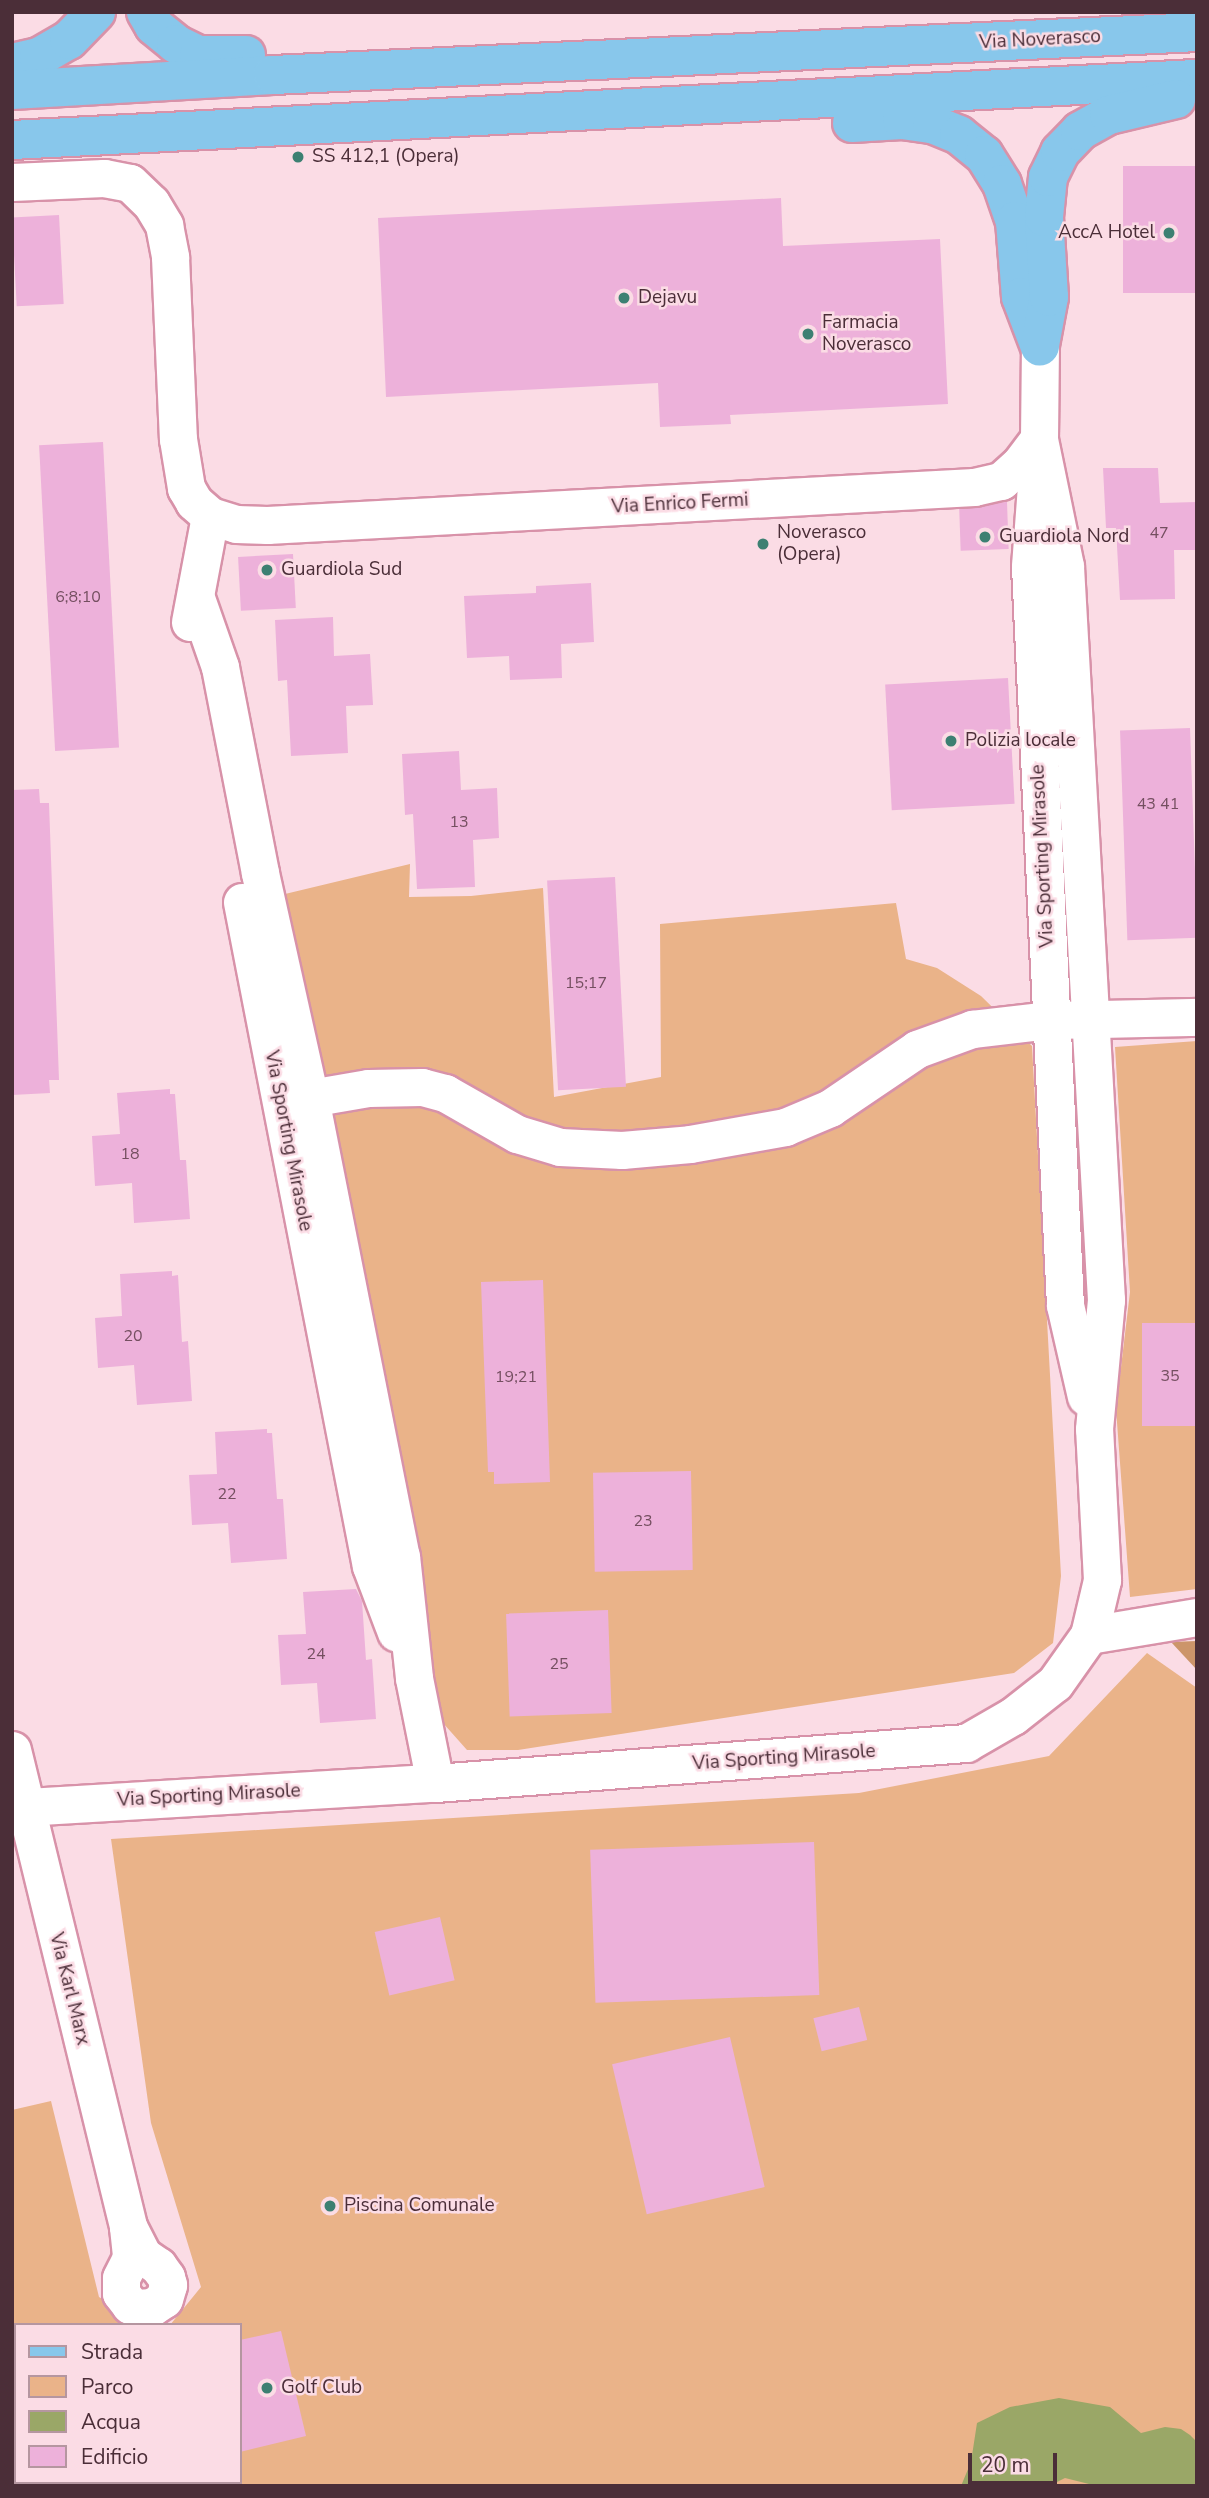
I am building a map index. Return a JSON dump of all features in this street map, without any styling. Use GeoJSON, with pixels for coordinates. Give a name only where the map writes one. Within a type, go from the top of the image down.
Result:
{"type":"FeatureCollection","features":[{"type":"Feature","properties":{"kind":"main road"},"geometry":{"type":"LineString","coordinates":[[12,63],[38,57],[69,40],[96,12]]}},
{"type":"Feature","properties":{"kind":"main road"},"geometry":{"type":"LineString","coordinates":[[146,12],[154,26],[176,44],[199,55],[756,31],[884,47]]}},
{"type":"Feature","properties":{"kind":"main road","name":"Via Noverasco"},"geometry":{"type":"LineString","coordinates":[[884,47],[1197,32]]}},
{"type":"Feature","properties":{"kind":"main road"},"geometry":{"type":"LineString","coordinates":[[12,90],[884,47]]}},
{"type":"Feature","properties":{"kind":"main road"},"geometry":{"type":"LineString","coordinates":[[12,140],[1197,79]]}},
{"type":"Feature","properties":{"kind":"main road"},"geometry":{"type":"LineString","coordinates":[[1040,347],[1049,297],[1044,217],[1048,177],[1060,152],[1080,131],[1109,115],[1197,96]]}},
{"type":"Feature","properties":{"kind":"main road"},"geometry":{"type":"LineString","coordinates":[[517,114],[605,135],[902,120],[932,124],[958,135],[984,155],[1002,184],[1015,221],[1021,297],[1040,347]]}},
{"type":"Feature","properties":{"kind":"street"},"geometry":{"type":"LineString","coordinates":[[12,182],[104,178],[130,183],[151,202],[164,225],[170,257],[181,466],[190,495],[210,516]]}},
{"type":"Feature","properties":{"kind":"street"},"geometry":{"type":"LineString","coordinates":[[1039,439],[1040,347]]}},
{"type":"Feature","properties":{"kind":"street","name":"Via Enrico Fermi"},"geometry":{"type":"LineString","coordinates":[[210,516],[236,524],[267,525],[974,486],[1001,481],[1020,464],[1039,439]]}},
{"type":"Feature","properties":{"kind":"street","name":"Via Sporting Mirasole"},"geometry":{"type":"LineString","coordinates":[[1039,439],[1030,566],[1065,1305],[1094,1429]]}},
{"type":"Feature","properties":{"kind":"street","name":"Via Sporting Mirasole"},"geometry":{"type":"LineString","coordinates":[[25,1807],[435,1783],[966,1743],[1013,1716],[1055,1683],[1089,1635],[1102,1580],[1094,1429],[1106,1300],[1065,566],[1039,439]]}},
{"type":"Feature","properties":{"kind":"street","name":"Via Sporting Mirasole"},"geometry":{"type":"LineString","coordinates":[[210,516],[190,621],[197,670],[371,1566],[414,1678]]}},
{"type":"Feature","properties":{"kind":"street","name":"Via Sporting Mirasole"},"geometry":{"type":"LineString","coordinates":[[196,598],[220,667],[260,873],[310,1098],[401,1556],[414,1678],[435,1783]]}},
{"type":"Feature","properties":{"kind":"street","name":"Via Sporting Mirasole"},"geometry":{"type":"LineString","coordinates":[[310,1098],[368,1088],[422,1087],[445,1093],[517,1134],[560,1147],[622,1150],[690,1144],[796,1122],[830,1108],[917,1049],[972,1029],[1050,1020],[1197,1017]]}},
{"type":"Feature","properties":{"kind":"street"},"geometry":{"type":"LineString","coordinates":[[1089,1635],[1197,1617]]}},
{"type":"Feature","properties":{"kind":"street","name":"Via Karl Marx"},"geometry":{"type":"LineString","coordinates":[[12,1750],[128,2227]]}},
{"type":"Feature","properties":{"kind":"green space"},"geometry":{"type":"Polygon","coordinates":[[[410,864],[409,897],[471,896],[543,888],[554,1097],[661,1077],[660,924],[896,903],[906,959],[937,968],[981,996],[1032,1046],[1061,1576],[1053,1643],[1014,1673],[518,1750],[467,1750],[443,1723],[285,894],[410,864]]]}},
{"type":"Feature","properties":{"kind":"green space"},"geometry":{"type":"Polygon","coordinates":[[[1197,1041],[1197,1589],[1130,1597],[1116,1409],[1130,1292],[1115,1047],[1197,1041]]]}},
{"type":"Feature","properties":{"kind":"green space"},"geometry":{"type":"Polygon","coordinates":[[[1147,1653],[1197,1688],[1197,2486],[12,2486],[12,2110],[51,2101],[99,2297],[141,2323],[14,2323],[14,2484],[242,2484],[242,2323],[172,2323],[201,2287],[151,2123],[111,1839],[859,1793],[1049,1756],[1147,1653]]]}},
{"type":"Feature","properties":{"kind":"shaded area"},"geometry":{"type":"Polygon","coordinates":[[[1197,1641],[1197,1670],[1171,1642],[1197,1641]]]}},
{"type":"Feature","properties":{"kind":"water"},"geometry":{"type":"Polygon","coordinates":[[[1059,2398],[1110,2407],[1141,2433],[1165,2427],[1181,2429],[1197,2442],[1196,2486],[1097,2486],[1065,2478],[1049,2486],[961,2486],[971,2462],[977,2423],[1010,2407],[1059,2398]]]}},
{"type":"Feature","properties":{"kind":"building"},"geometry":{"type":"Polygon","coordinates":[[[1123,166],[1197,166],[1197,293],[1123,293],[1123,166]]]}},
{"type":"Feature","properties":{"kind":"building"},"geometry":{"type":"Polygon","coordinates":[[[781,198],[783,246],[940,239],[948,404],[730,415],[731,424],[660,427],[658,383],[386,397],[378,218],[781,198]]]}},
{"type":"Feature","properties":{"kind":"building"},"geometry":{"type":"Polygon","coordinates":[[[59,215],[64,304],[17,306],[12,217],[59,215]]]}},
{"type":"Feature","properties":{"kind":"building"},"geometry":{"type":"Polygon","coordinates":[[[103,442],[119,748],[55,751],[39,445],[103,442]]]}},
{"type":"Feature","properties":{"kind":"building"},"geometry":{"type":"Polygon","coordinates":[[[1103,468],[1158,468],[1160,503],[1197,502],[1197,550],[1174,550],[1175,599],[1120,600],[1116,528],[1106,528],[1103,468]]]}},
{"type":"Feature","properties":{"kind":"building","name":"Guardiola Nord"},"geometry":{"type":"Polygon","coordinates":[[[1007,502],[1009,549],[961,551],[959,504],[1007,502]]]}},
{"type":"Feature","properties":{"kind":"building","name":"Guardiola Sud"},"geometry":{"type":"Polygon","coordinates":[[[293,554],[296,608],[241,611],[238,557],[293,554]]]}},
{"type":"Feature","properties":{"kind":"building"},"geometry":{"type":"Polygon","coordinates":[[[591,583],[594,642],[561,644],[562,678],[510,680],[509,656],[467,658],[464,596],[536,593],[536,586],[591,583]]]}},
{"type":"Feature","properties":{"kind":"building"},"geometry":{"type":"Polygon","coordinates":[[[333,617],[334,656],[370,654],[373,705],[346,706],[348,753],[291,756],[287,680],[278,681],[275,620],[333,617]]]}},
{"type":"Feature","properties":{"kind":"building"},"geometry":{"type":"Polygon","coordinates":[[[1008,678],[1015,804],[892,810],[885,684],[1008,678]]]}},
{"type":"Feature","properties":{"kind":"building"},"geometry":{"type":"Polygon","coordinates":[[[1190,728],[1197,938],[1127,940],[1120,730],[1190,728]]]}},
{"type":"Feature","properties":{"kind":"building"},"geometry":{"type":"Polygon","coordinates":[[[459,751],[461,790],[497,788],[499,838],[473,840],[475,887],[417,889],[413,814],[405,815],[402,754],[459,751]]]}},
{"type":"Feature","properties":{"kind":"building"},"geometry":{"type":"Polygon","coordinates":[[[39,789],[40,803],[49,803],[59,1080],[49,1080],[50,1093],[12,1095],[12,790],[39,789]]]}},
{"type":"Feature","properties":{"kind":"building"},"geometry":{"type":"Polygon","coordinates":[[[615,877],[626,1087],[558,1090],[547,881],[615,877]]]}},
{"type":"Feature","properties":{"kind":"building"},"geometry":{"type":"Polygon","coordinates":[[[170,1089],[170,1094],[175,1094],[180,1160],[186,1160],[190,1219],[134,1223],[132,1183],[95,1186],[92,1136],[120,1134],[117,1093],[170,1089]]]}},
{"type":"Feature","properties":{"kind":"building"},"geometry":{"type":"Polygon","coordinates":[[[172,1271],[172,1276],[178,1275],[182,1342],[188,1341],[192,1401],[137,1405],[134,1365],[98,1368],[95,1318],[122,1316],[120,1274],[172,1271]]]}},
{"type":"Feature","properties":{"kind":"building"},"geometry":{"type":"Polygon","coordinates":[[[543,1280],[550,1482],[494,1484],[494,1472],[488,1472],[481,1282],[543,1280]]]}},
{"type":"Feature","properties":{"kind":"building"},"geometry":{"type":"Polygon","coordinates":[[[1142,1323],[1197,1323],[1197,1426],[1142,1426],[1142,1323]]]}},
{"type":"Feature","properties":{"kind":"building"},"geometry":{"type":"Polygon","coordinates":[[[267,1429],[267,1433],[272,1433],[277,1499],[283,1499],[287,1559],[231,1563],[228,1523],[192,1525],[189,1475],[217,1474],[215,1432],[267,1429]]]}},
{"type":"Feature","properties":{"kind":"building"},"geometry":{"type":"Polygon","coordinates":[[[691,1471],[693,1570],[595,1572],[593,1473],[691,1471]]]}},
{"type":"Feature","properties":{"kind":"building"},"geometry":{"type":"Polygon","coordinates":[[[356,1589],[362,1601],[366,1660],[372,1659],[376,1719],[320,1723],[317,1683],[281,1685],[278,1635],[306,1634],[303,1592],[356,1589]]]}},
{"type":"Feature","properties":{"kind":"building"},"geometry":{"type":"Polygon","coordinates":[[[608,1610],[612,1713],[510,1716],[506,1614],[608,1610]]]}},
{"type":"Feature","properties":{"kind":"building"},"geometry":{"type":"Polygon","coordinates":[[[814,1842],[819,1995],[595,2003],[590,1850],[814,1842]]]}},
{"type":"Feature","properties":{"kind":"building"},"geometry":{"type":"Polygon","coordinates":[[[440,1917],[455,1980],[389,1995],[375,1932],[440,1917]]]}},
{"type":"Feature","properties":{"kind":"building"},"geometry":{"type":"Polygon","coordinates":[[[859,2007],[867,2040],[822,2051],[813,2018],[859,2007]]]}},
{"type":"Feature","properties":{"kind":"building"},"geometry":{"type":"Polygon","coordinates":[[[730,2037],[765,2187],[647,2214],[612,2064],[730,2037]]]}},
{"type":"Feature","properties":{"kind":"building","name":"Golf Club"},"geometry":{"type":"Polygon","coordinates":[[[281,2331],[306,2436],[242,2452],[242,2340],[281,2331]]]}},
{"type":"Feature","properties":{"kind":"place","name":"SS 412,1 (Opera)"},"geometry":{"type":"Point","coordinates":[298,157]}},
{"type":"Feature","properties":{"kind":"place","name":"AccA Hotel"},"geometry":{"type":"Point","coordinates":[1169,233]}},
{"type":"Feature","properties":{"kind":"place","name":"Dejavu"},"geometry":{"type":"Point","coordinates":[624,298]}},
{"type":"Feature","properties":{"kind":"place","name":"Farmacia Noverasco"},"geometry":{"type":"Point","coordinates":[808,334]}},
{"type":"Feature","properties":{"kind":"place","name":"Guardiola Nord"},"geometry":{"type":"Point","coordinates":[985,537]}},
{"type":"Feature","properties":{"kind":"place","name":"Noverasco (Opera)"},"geometry":{"type":"Point","coordinates":[763,544]}},
{"type":"Feature","properties":{"kind":"place","name":"Guardiola Sud"},"geometry":{"type":"Point","coordinates":[267,570]}},
{"type":"Feature","properties":{"kind":"place","name":"Polizia locale"},"geometry":{"type":"Point","coordinates":[951,741]}},
{"type":"Feature","properties":{"kind":"place","name":"Piscina Comunale"},"geometry":{"type":"Point","coordinates":[330,2206]}},
{"type":"Feature","properties":{"kind":"place","name":"Golf Club"},"geometry":{"type":"Point","coordinates":[267,2388]}}]}
